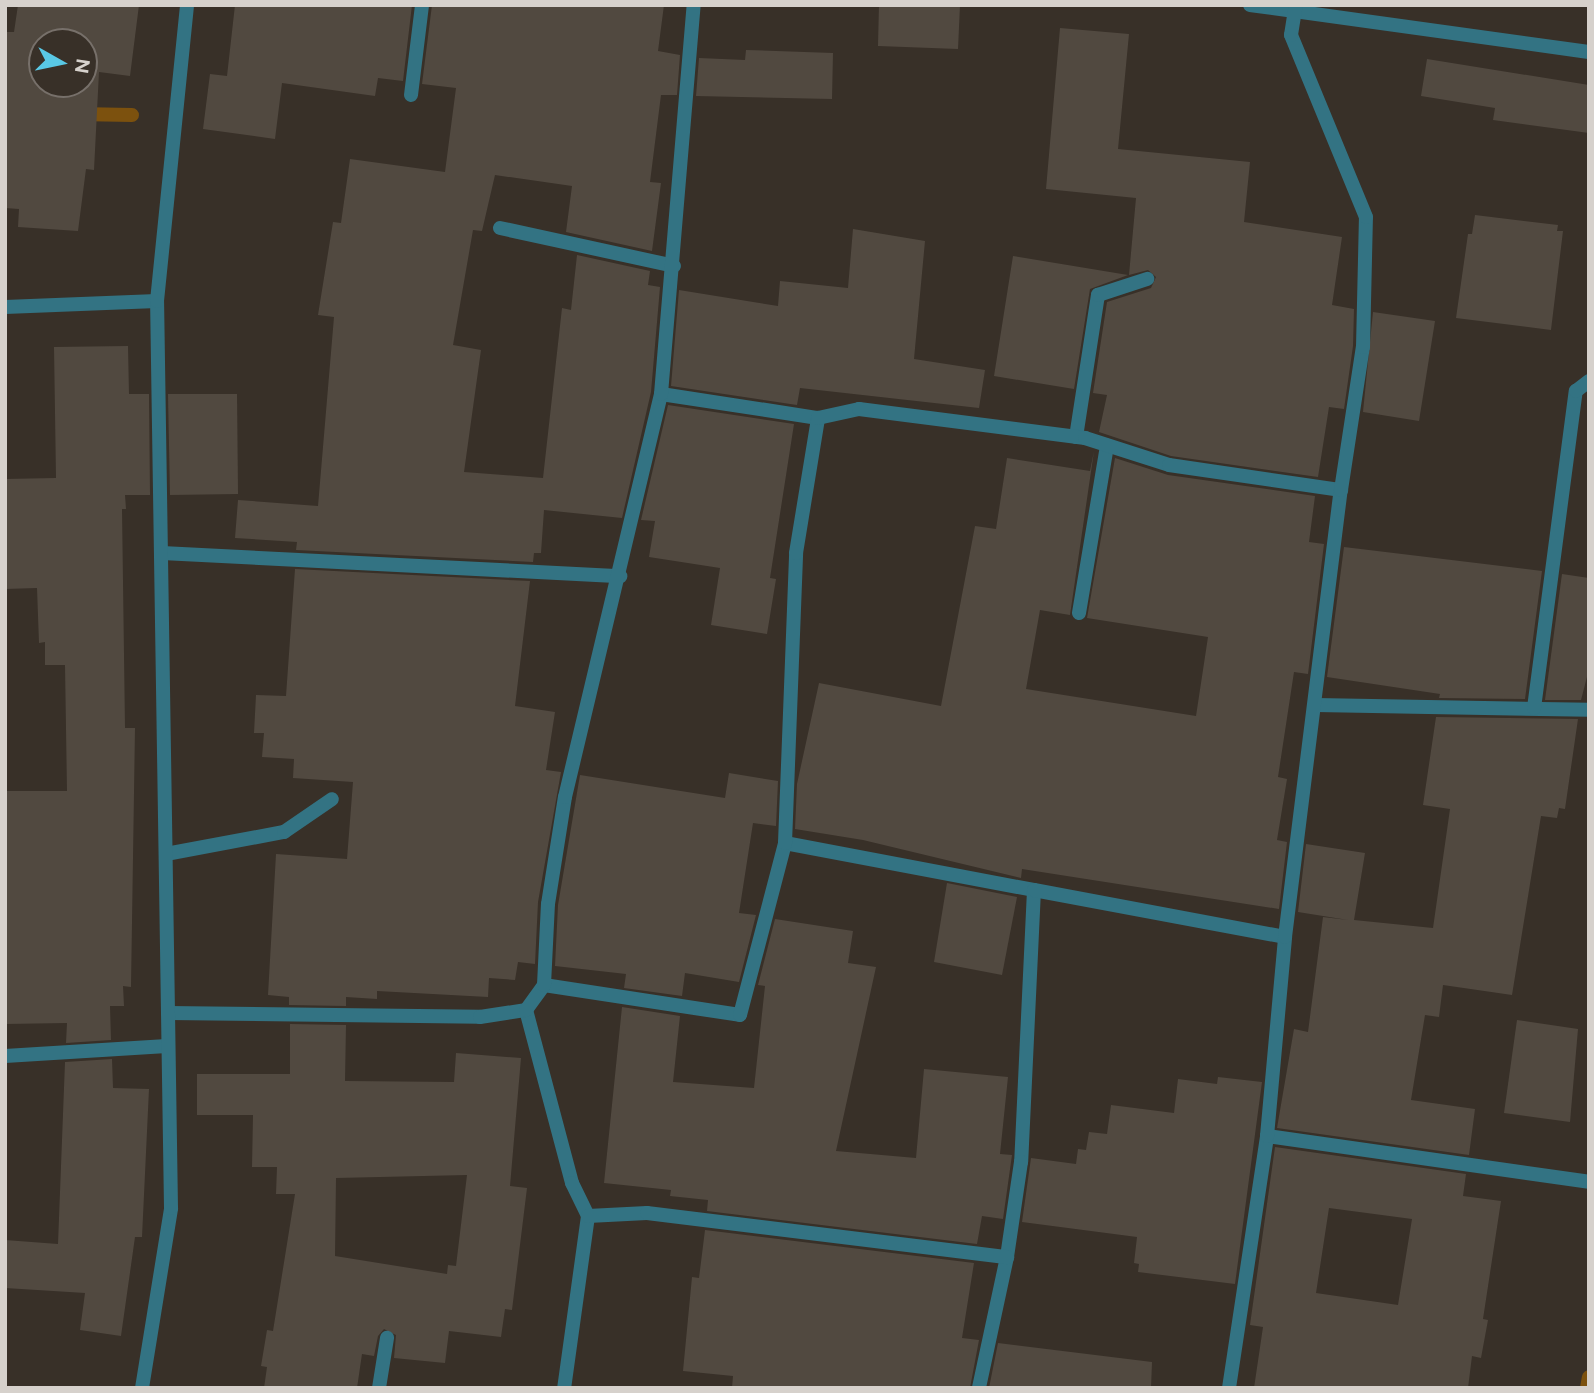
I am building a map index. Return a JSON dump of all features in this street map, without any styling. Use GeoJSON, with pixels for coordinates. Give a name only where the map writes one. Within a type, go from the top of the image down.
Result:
{"type":"FeatureCollection","features":[{"type":"Feature","properties":{"kind":"street"},"geometry":{"type":"LineString","coordinates":[[142,1388],[171,1208],[157,301],[187,5]]}},
{"type":"Feature","properties":{"kind":"street"},"geometry":{"type":"LineString","coordinates":[[411,95],[422,5]]}},
{"type":"Feature","properties":{"kind":"street"},"geometry":{"type":"LineString","coordinates":[[168,1013],[480,1017],[526,1010],[544,985],[548,904],[565,797],[620,576],[661,394],[674,266],[694,5]]}},
{"type":"Feature","properties":{"kind":"street"},"geometry":{"type":"LineString","coordinates":[[1250,5],[1295,8],[1589,52]]}},
{"type":"Feature","properties":{"kind":"street"},"geometry":{"type":"LineString","coordinates":[[1229,1388],[1267,1136],[1285,937],[1341,490],[1363,347],[1366,217],[1291,35],[1295,8]]}},
{"type":"Feature","properties":{"kind":"street"},"geometry":{"type":"LineString","coordinates":[[500,228],[674,266]]}},
{"type":"Feature","properties":{"kind":"street"},"geometry":{"type":"LineString","coordinates":[[1076,437],[1098,295],[1147,279]]}},
{"type":"Feature","properties":{"kind":"street"},"geometry":{"type":"LineString","coordinates":[[5,307],[157,301]]}},
{"type":"Feature","properties":{"kind":"street"},"geometry":{"type":"LineString","coordinates":[[1534,708],[1576,391],[1589,381]]}},
{"type":"Feature","properties":{"kind":"street"},"geometry":{"type":"LineString","coordinates":[[661,394],[818,418],[859,410],[1076,437],[1170,466],[1341,490]]}},
{"type":"Feature","properties":{"kind":"street"},"geometry":{"type":"LineString","coordinates":[[544,985],[740,1015],[785,843],[796,553],[818,418]]}},
{"type":"Feature","properties":{"kind":"street"},"geometry":{"type":"LineString","coordinates":[[1079,612],[1107,445]]}},
{"type":"Feature","properties":{"kind":"street"},"geometry":{"type":"LineString","coordinates":[[162,553],[620,576]]}},
{"type":"Feature","properties":{"kind":"street"},"geometry":{"type":"LineString","coordinates":[[1316,705],[1589,710]]}},
{"type":"Feature","properties":{"kind":"street"},"geometry":{"type":"LineString","coordinates":[[166,854],[284,832],[332,799]]}},
{"type":"Feature","properties":{"kind":"street"},"geometry":{"type":"LineString","coordinates":[[785,843],[1285,937]]}},
{"type":"Feature","properties":{"kind":"street"},"geometry":{"type":"LineString","coordinates":[[979,1388],[1007,1258],[1021,1162],[1034,890]]}},
{"type":"Feature","properties":{"kind":"street"},"geometry":{"type":"LineString","coordinates":[[526,1010],[572,1183],[588,1216],[564,1388]]}},
{"type":"Feature","properties":{"kind":"street"},"geometry":{"type":"LineString","coordinates":[[5,1056],[167,1046]]}},
{"type":"Feature","properties":{"kind":"street"},"geometry":{"type":"LineString","coordinates":[[1267,1136],[1589,1182]]}},
{"type":"Feature","properties":{"kind":"street"},"geometry":{"type":"LineString","coordinates":[[588,1216],[647,1213],[1007,1258]]}},
{"type":"Feature","properties":{"kind":"street"},"geometry":{"type":"LineString","coordinates":[[379,1388],[387,1338]]}},
{"type":"Feature","properties":{"kind":"building"},"geometry":{"type":"Polygon","coordinates":[[[18,5],[139,5],[130,76],[99,72],[98,92],[98,28],[28,28],[28,98],[98,98],[94,170],[86,169],[78,231],[18,227],[19,209],[5,208],[6,32],[14,32],[18,5]]]}},
{"type":"Feature","properties":{"kind":"building"},"geometry":{"type":"Polygon","coordinates":[[[235,5],[412,5],[403,81],[378,78],[375,96],[282,83],[275,139],[203,129],[210,74],[227,76],[235,5]]]}},
{"type":"Feature","properties":{"kind":"building"},"geometry":{"type":"Polygon","coordinates":[[[432,5],[664,5],[658,51],[680,55],[677,95],[661,95],[650,182],[661,183],[652,251],[566,232],[572,186],[495,175],[482,231],[473,230],[453,345],[481,350],[464,472],[543,478],[562,308],[571,310],[577,255],[650,271],[648,285],[660,287],[651,392],[622,518],[544,510],[541,553],[534,553],[533,562],[296,550],[297,542],[235,538],[238,500],[318,506],[334,317],[318,315],[333,222],[341,223],[350,159],[445,172],[456,88],[422,84],[432,5]]]}},
{"type":"Feature","properties":{"kind":"building"},"geometry":{"type":"Polygon","coordinates":[[[879,5],[960,5],[958,49],[878,46],[879,5]]]}},
{"type":"Feature","properties":{"kind":"building"},"geometry":{"type":"Polygon","coordinates":[[[1060,28],[1129,34],[1118,149],[1250,162],[1244,222],[1342,237],[1332,305],[1354,309],[1353,346],[1344,409],[1329,407],[1318,477],[1171,456],[1099,432],[1107,395],[1093,393],[1107,302],[1151,288],[1156,277],[1148,270],[1129,275],[1136,198],[1046,189],[1060,28]]]}},
{"type":"Feature","properties":{"kind":"building"},"geometry":{"type":"Polygon","coordinates":[[[746,50],[833,53],[832,99],[696,96],[699,58],[745,60],[746,50]]]}},
{"type":"Feature","properties":{"kind":"building"},"geometry":{"type":"Polygon","coordinates":[[[1427,59],[1589,85],[1589,133],[1493,120],[1495,108],[1421,96],[1427,59]]]}},
{"type":"Feature","properties":{"kind":"building"},"geometry":{"type":"Polygon","coordinates":[[[1475,215],[1558,225],[1557,231],[1563,231],[1551,330],[1456,318],[1468,234],[1472,234],[1475,215]]]}},
{"type":"Feature","properties":{"kind":"building"},"geometry":{"type":"Polygon","coordinates":[[[853,229],[925,241],[914,359],[985,370],[979,408],[800,388],[797,405],[671,386],[679,290],[778,306],[780,281],[848,288],[853,229]]]}},
{"type":"Feature","properties":{"kind":"building"},"geometry":{"type":"Polygon","coordinates":[[[1013,256],[1128,275],[1090,289],[1074,389],[994,376],[1013,256]]]}},
{"type":"Feature","properties":{"kind":"building"},"geometry":{"type":"Polygon","coordinates":[[[1373,312],[1435,321],[1419,421],[1363,412],[1373,312]]]}},
{"type":"Feature","properties":{"kind":"building"},"geometry":{"type":"Polygon","coordinates":[[[128,346],[129,394],[149,394],[150,495],[125,495],[126,509],[122,509],[125,728],[135,728],[131,987],[123,986],[124,1006],[110,1006],[111,1040],[66,1043],[67,1023],[5,1024],[5,791],[67,791],[65,665],[45,665],[45,642],[39,643],[37,588],[5,589],[5,479],[56,478],[54,347],[128,346]]]}},
{"type":"Feature","properties":{"kind":"building"},"geometry":{"type":"Polygon","coordinates":[[[168,394],[237,394],[238,494],[170,495],[168,394]]]}},
{"type":"Feature","properties":{"kind":"building"},"geometry":{"type":"Polygon","coordinates":[[[668,405],[794,424],[770,578],[776,579],[767,634],[711,625],[720,568],[649,557],[655,521],[641,520],[668,405]]]}},
{"type":"Feature","properties":{"kind":"building"},"geometry":{"type":"Polygon","coordinates":[[[1094,451],[1070,615],[1040,610],[1026,689],[1196,716],[1208,637],[1087,618],[1115,458],[1168,475],[1315,496],[1309,542],[1324,544],[1308,674],[1294,672],[1278,777],[1287,779],[1277,840],[1287,842],[1279,909],[1022,869],[1021,878],[863,840],[795,829],[797,784],[819,683],[941,706],[975,526],[996,529],[1007,458],[1090,471],[1094,451]]]}},
{"type":"Feature","properties":{"kind":"building"},"geometry":{"type":"Polygon","coordinates":[[[1344,547],[1542,571],[1525,699],[1439,698],[1440,694],[1327,677],[1344,547]]]}},
{"type":"Feature","properties":{"kind":"building"},"geometry":{"type":"Polygon","coordinates":[[[295,569],[530,581],[515,706],[555,712],[546,770],[561,772],[538,902],[535,964],[518,962],[515,980],[489,978],[488,997],[377,991],[377,999],[346,997],[346,1006],[289,1005],[289,997],[268,995],[276,854],[347,859],[353,782],[293,778],[294,759],[262,757],[264,733],[254,733],[256,695],[286,696],[295,569]]]}},
{"type":"Feature","properties":{"kind":"building"},"geometry":{"type":"Polygon","coordinates":[[[1562,574],[1589,578],[1589,669],[1581,700],[1545,700],[1562,574]]]}},
{"type":"Feature","properties":{"kind":"building"},"geometry":{"type":"Polygon","coordinates":[[[1436,717],[1578,719],[1565,809],[1559,808],[1557,818],[1541,816],[1512,995],[1443,985],[1439,1017],[1425,1015],[1411,1100],[1475,1109],[1469,1155],[1277,1128],[1294,1029],[1308,1032],[1323,917],[1348,920],[1298,912],[1306,844],[1365,853],[1354,920],[1433,928],[1450,809],[1423,805],[1436,717]]]}},
{"type":"Feature","properties":{"kind":"building"},"geometry":{"type":"Polygon","coordinates":[[[729,773],[778,781],[776,826],[753,823],[739,913],[756,915],[739,982],[685,973],[682,996],[624,988],[626,974],[555,966],[558,905],[580,775],[725,798],[729,773]]]}},
{"type":"Feature","properties":{"kind":"building"},"geometry":{"type":"Polygon","coordinates":[[[947,883],[1017,897],[1002,975],[934,962],[947,883]]]}},
{"type":"Feature","properties":{"kind":"building"},"geometry":{"type":"Polygon","coordinates":[[[775,919],[853,931],[848,963],[876,967],[836,1151],[916,1158],[924,1069],[1008,1077],[1000,1154],[1012,1155],[1003,1219],[982,1216],[977,1244],[707,1211],[708,1200],[670,1196],[671,1190],[604,1183],[622,1007],[680,1016],[673,1082],[754,1088],[765,986],[758,985],[775,919]]]}},
{"type":"Feature","properties":{"kind":"building"},"geometry":{"type":"Polygon","coordinates":[[[1517,1020],[1578,1029],[1570,1122],[1504,1113],[1517,1020]]]}},
{"type":"Feature","properties":{"kind":"building"},"geometry":{"type":"Polygon","coordinates":[[[290,1024],[346,1025],[345,1081],[454,1082],[456,1053],[521,1058],[510,1186],[527,1188],[512,1310],[505,1309],[501,1337],[449,1331],[445,1363],[394,1358],[396,1335],[384,1329],[378,1336],[374,1356],[362,1354],[357,1388],[264,1388],[267,1367],[261,1366],[267,1330],[273,1331],[295,1194],[276,1194],[277,1167],[252,1167],[253,1115],[197,1115],[197,1074],[290,1074],[290,1024]],[[467,1175],[336,1178],[335,1256],[447,1274],[448,1265],[456,1266],[467,1175]]]}},
{"type":"Feature","properties":{"kind":"building"},"geometry":{"type":"Polygon","coordinates":[[[112,1059],[113,1088],[149,1089],[142,1237],[135,1237],[121,1336],[80,1330],[85,1293],[5,1288],[5,1240],[58,1244],[65,1062],[112,1059]]]}},
{"type":"Feature","properties":{"kind":"building"},"geometry":{"type":"Polygon","coordinates":[[[1218,1077],[1262,1082],[1235,1284],[1138,1272],[1139,1264],[1134,1263],[1137,1237],[1022,1222],[1031,1158],[1076,1164],[1078,1149],[1086,1150],[1089,1132],[1107,1134],[1111,1105],[1174,1113],[1178,1079],[1217,1084],[1218,1077]]]}},
{"type":"Feature","properties":{"kind":"building"},"geometry":{"type":"Polygon","coordinates":[[[1275,1147],[1466,1174],[1463,1196],[1501,1201],[1483,1319],[1488,1320],[1481,1358],[1472,1356],[1468,1388],[1254,1388],[1263,1327],[1250,1325],[1275,1147]],[[1329,1208],[1316,1293],[1398,1305],[1412,1219],[1329,1208]]]}},
{"type":"Feature","properties":{"kind":"building"},"geometry":{"type":"Polygon","coordinates":[[[705,1230],[974,1263],[962,1338],[979,1340],[970,1388],[732,1388],[733,1376],[683,1371],[692,1277],[699,1278],[705,1230]]]}},
{"type":"Feature","properties":{"kind":"building"},"geometry":{"type":"Polygon","coordinates":[[[998,1343],[1152,1362],[1151,1388],[989,1388],[998,1343]]]}},
{"type":"Feature","properties":{"kind":"waterway"},"geometry":{"type":"LineString","coordinates":[[78,114],[132,115]]}},
{"type":"Feature","properties":{"kind":"waterway"},"geometry":{"type":"LineString","coordinates":[[1587,1388],[1589,1377]]}}]}
